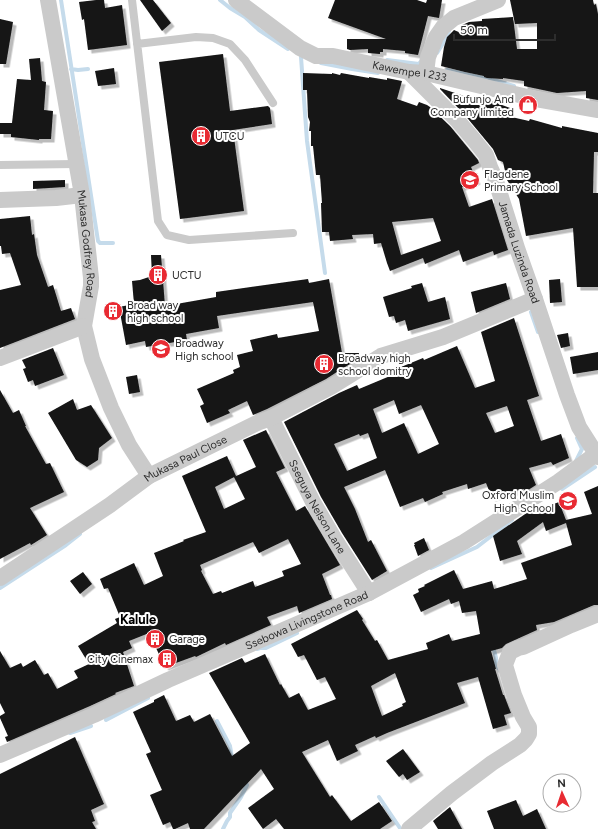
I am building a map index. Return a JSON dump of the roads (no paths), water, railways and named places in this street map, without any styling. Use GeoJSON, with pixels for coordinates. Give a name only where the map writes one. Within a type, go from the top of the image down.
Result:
{"type":"FeatureCollection","features":[{"type":"Feature","properties":{"kind":"street","name":"Mukasa Godfrey Road"},"geometry":{"type":"LineString","coordinates":[[48,0],[82,195],[92,286],[84,326],[92,359],[111,408],[129,445],[149,476]]}},
{"type":"Feature","properties":{"kind":"street","name":"Kawempe I 233"},"geometry":{"type":"LineString","coordinates":[[236,0],[290,41],[316,56],[333,56],[409,72],[426,73],[536,99],[598,110]]}},
{"type":"Feature","properties":{"kind":"street"},"geometry":{"type":"LineString","coordinates":[[426,73],[428,57],[436,37],[443,27],[454,18],[498,0]]}},
{"type":"Feature","properties":{"kind":"street","name":"Jamada Luzinda Road"},"geometry":{"type":"LineString","coordinates":[[409,72],[456,120],[486,155],[496,178],[517,248],[566,395],[579,427],[597,455]]}},
{"type":"Feature","properties":{"kind":"street"},"geometry":{"type":"LineString","coordinates":[[0,200],[56,198],[82,195]]}},
{"type":"Feature","properties":{"kind":"street","name":"Mukasa Paul Close"},"geometry":{"type":"LineString","coordinates":[[0,578],[110,505],[149,476],[250,426],[271,418],[331,387],[380,356],[443,337],[535,300]]}},
{"type":"Feature","properties":{"kind":"street"},"geometry":{"type":"LineString","coordinates":[[0,358],[84,326]]}},
{"type":"Feature","properties":{"kind":"street","name":"Sseguya Nelson Lane"},"geometry":{"type":"LineString","coordinates":[[271,418],[313,502],[369,593]]}},
{"type":"Feature","properties":{"kind":"street","name":"Ssebowa Livingstone Road"},"geometry":{"type":"LineString","coordinates":[[0,755],[369,593],[470,538],[558,482],[597,455]]}},
{"type":"Feature","properties":{"kind":"street"},"geometry":{"type":"LineString","coordinates":[[409,829],[452,793],[492,763],[520,745],[529,734],[529,727],[514,695],[505,664],[510,652],[518,648],[523,648],[598,614]]}},
{"type":"Feature","properties":{"kind":"lane"},"geometry":{"type":"LineString","coordinates":[[132,0],[158,221],[167,235],[189,240],[293,233]]}},
{"type":"Feature","properties":{"kind":"lane"},"geometry":{"type":"LineString","coordinates":[[137,44],[196,37],[213,38],[230,44],[244,60],[273,103]]}},
{"type":"Feature","properties":{"kind":"lane"},"geometry":{"type":"LineString","coordinates":[[0,165],[76,164]]}},
{"type":"Feature","properties":{"kind":"waterway"},"geometry":{"type":"LineString","coordinates":[[61,0],[98,241],[100,243],[113,243]]}},
{"type":"Feature","properties":{"kind":"waterway"},"geometry":{"type":"LineString","coordinates":[[220,0],[245,17],[259,30],[288,49]]}},
{"type":"Feature","properties":{"kind":"waterway"},"geometry":{"type":"LineString","coordinates":[[437,53],[449,31]]}},
{"type":"Feature","properties":{"kind":"waterway"},"geometry":{"type":"LineString","coordinates":[[301,57],[307,141],[325,273]]}},
{"type":"Feature","properties":{"kind":"waterway"},"geometry":{"type":"LineString","coordinates":[[387,60],[419,64],[422,60]]}},
{"type":"Feature","properties":{"kind":"waterway"},"geometry":{"type":"LineString","coordinates":[[321,63],[378,73]]}},
{"type":"Feature","properties":{"kind":"waterway"},"geometry":{"type":"LineString","coordinates":[[71,69],[88,69]]}},
{"type":"Feature","properties":{"kind":"waterway"},"geometry":{"type":"LineString","coordinates":[[447,70],[514,86]]}},
{"type":"Feature","properties":{"kind":"waterway"},"geometry":{"type":"LineString","coordinates":[[531,312],[538,332]]}},
{"type":"Feature","properties":{"kind":"waterway"},"geometry":{"type":"LineString","coordinates":[[576,461],[582,449],[577,438]]}},
{"type":"Feature","properties":{"kind":"waterway"},"geometry":{"type":"LineString","coordinates":[[562,489],[595,467]]}},
{"type":"Feature","properties":{"kind":"waterway"},"geometry":{"type":"LineString","coordinates":[[431,568],[477,547],[512,520]]}},
{"type":"Feature","properties":{"kind":"waterway"},"geometry":{"type":"LineString","coordinates":[[0,588],[66,545],[80,534]]}},
{"type":"Feature","properties":{"kind":"waterway"},"geometry":{"type":"LineString","coordinates":[[257,649],[266,648],[297,633]]}},
{"type":"Feature","properties":{"kind":"waterway"},"geometry":{"type":"LineString","coordinates":[[494,650],[496,665],[500,670]]}},
{"type":"Feature","properties":{"kind":"waterway"},"geometry":{"type":"LineString","coordinates":[[106,720],[148,698]]}},
{"type":"Feature","properties":{"kind":"waterway"},"geometry":{"type":"LineString","coordinates":[[217,721],[230,746],[232,757]]}},
{"type":"Feature","properties":{"kind":"waterway"},"geometry":{"type":"LineString","coordinates":[[70,733],[91,726]]}},
{"type":"Feature","properties":{"kind":"waterway"},"geometry":{"type":"LineString","coordinates":[[223,829],[230,817],[230,813],[247,785],[244,781]]}},
{"type":"Feature","properties":{"kind":"waterway"},"geometry":{"type":"LineString","coordinates":[[379,797],[400,828]]}},
{"type":"Feature","properties":{"kind":"place","name":"Bufunjo And Company limited"},"geometry":{"type":"Point","coordinates":[528,105]}},
{"type":"Feature","properties":{"kind":"place","name":"UTCU"},"geometry":{"type":"Point","coordinates":[201,136]}},
{"type":"Feature","properties":{"kind":"place","name":"Flagdene Primary School"},"geometry":{"type":"Point","coordinates":[470,180]}},
{"type":"Feature","properties":{"kind":"place","name":"UCTU"},"geometry":{"type":"Point","coordinates":[158,275]}},
{"type":"Feature","properties":{"kind":"place","name":"Broad way high school"},"geometry":{"type":"Point","coordinates":[113,311]}},
{"type":"Feature","properties":{"kind":"place","name":"Broadway High school"},"geometry":{"type":"Point","coordinates":[161,349]}},
{"type":"Feature","properties":{"kind":"place","name":"Broadway high school domitry"},"geometry":{"type":"Point","coordinates":[324,364]}},
{"type":"Feature","properties":{"kind":"place","name":"Oxford Muslim High School"},"geometry":{"type":"Point","coordinates":[568,501]}},
{"type":"Feature","properties":{"kind":"place","name":"Garage"},"geometry":{"type":"Point","coordinates":[155,639]}},
{"type":"Feature","properties":{"kind":"place","name":"City Cinemax"},"geometry":{"type":"Point","coordinates":[167,659]}},
{"type":"Feature","properties":{"kind":"district","name":"Kalule"},"geometry":{"type":"Point","coordinates":[138,619]}}]}
